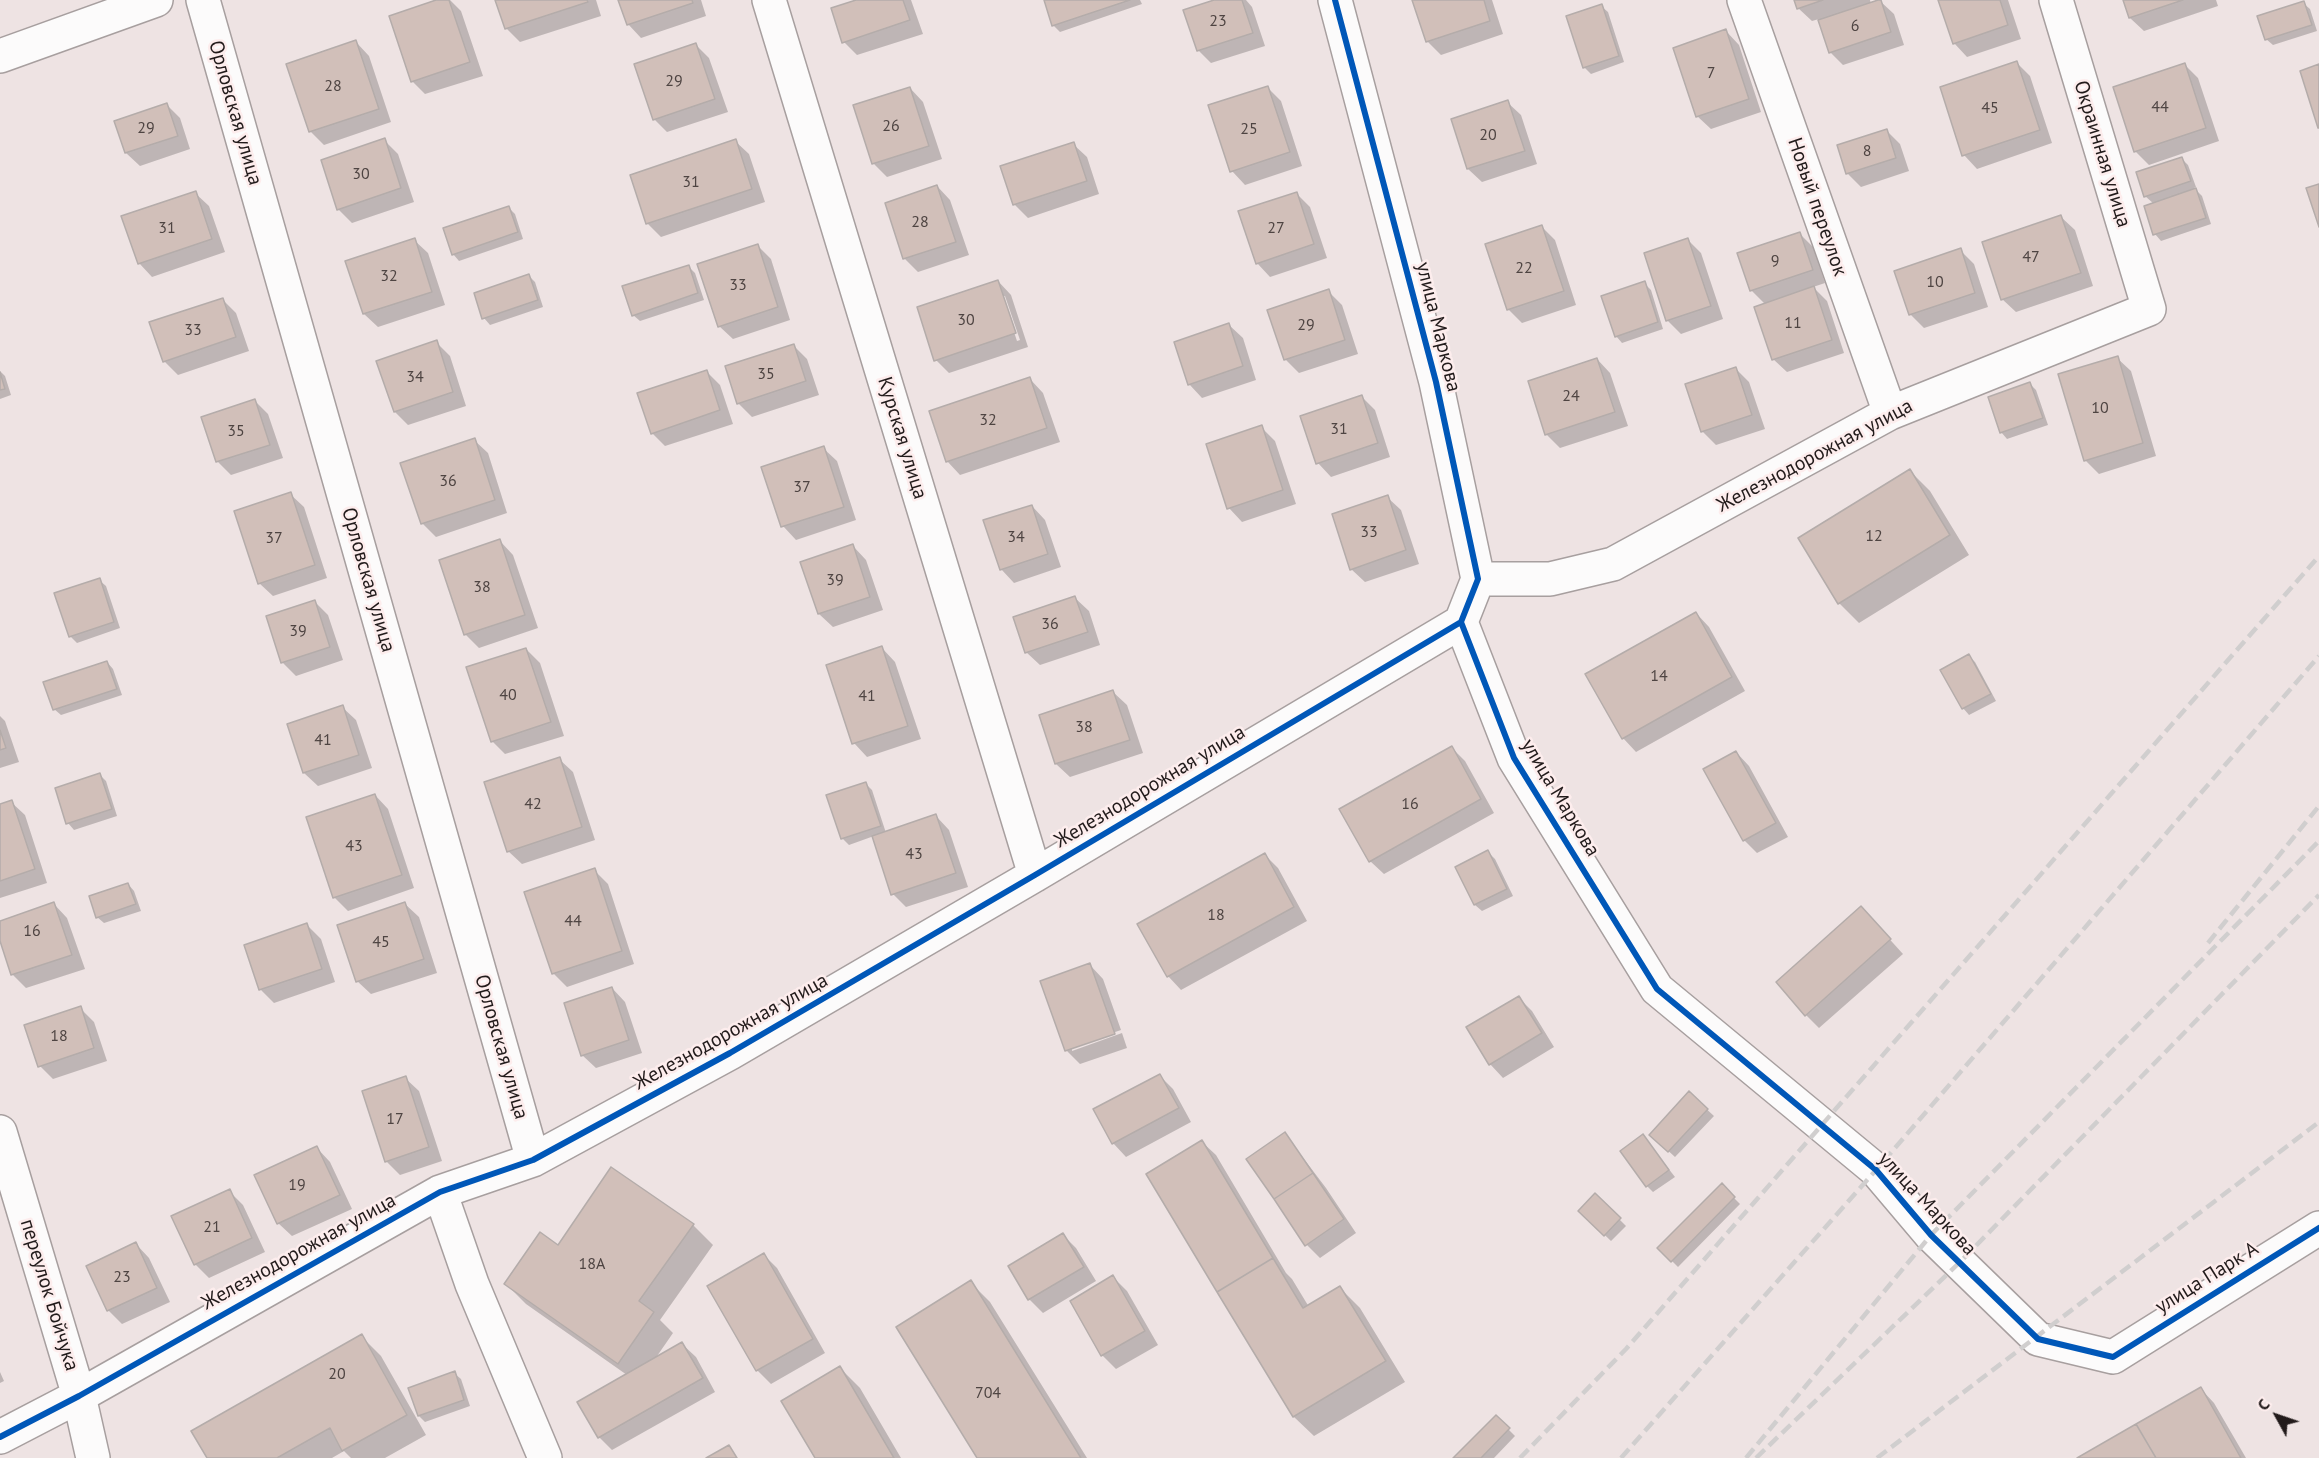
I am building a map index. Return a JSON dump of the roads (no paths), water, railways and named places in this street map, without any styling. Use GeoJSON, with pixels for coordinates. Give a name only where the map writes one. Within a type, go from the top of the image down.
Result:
{"type":"FeatureCollection","features":[{"type":"Feature","properties":{"kind":"street"},"geometry":{"type":"LineString","coordinates":[[0,56],[156,0]]}},
{"type":"Feature","properties":{"kind":"street","name":"Орловская улица"},"geometry":{"type":"LineString","coordinates":[[203,0],[534,1160]]}},
{"type":"Feature","properties":{"kind":"street","name":"Курская улица"},"geometry":{"type":"LineString","coordinates":[[769,0],[1035,875]]}},
{"type":"Feature","properties":{"kind":"street","name":"улица Маркова"},"geometry":{"type":"LineString","coordinates":[[1335,0],[1436,382],[1478,579]]}},
{"type":"Feature","properties":{"kind":"street","name":"Новый переулок"},"geometry":{"type":"LineString","coordinates":[[1744,0],[1890,413]]}},
{"type":"Feature","properties":{"kind":"street","name":"Окраинная улица"},"geometry":{"type":"LineString","coordinates":[[2056,0],[2149,309]]}},
{"type":"Feature","properties":{"kind":"street","name":"Железнодорожная улица"},"geometry":{"type":"LineString","coordinates":[[1478,579],[1550,579],[1613,564],[1890,413],[2149,309]]}},
{"type":"Feature","properties":{"kind":"street"},"geometry":{"type":"LineString","coordinates":[[1461,622],[1478,579]]}},
{"type":"Feature","properties":{"kind":"street","name":"Железнодорожная улица"},"geometry":{"type":"LineString","coordinates":[[0,1437],[79,1396],[440,1192],[534,1160],[730,1053],[1461,622]]}},
{"type":"Feature","properties":{"kind":"street","name":"улица Маркова"},"geometry":{"type":"LineString","coordinates":[[1461,622],[1514,758],[1657,989],[1876,1170],[1930,1235],[2038,1339],[2113,1357]]}},
{"type":"Feature","properties":{"kind":"street","name":"переулок Бойчука"},"geometry":{"type":"LineString","coordinates":[[0,1132],[79,1396],[93,1458]]}},
{"type":"Feature","properties":{"kind":"street"},"geometry":{"type":"LineString","coordinates":[[440,1192],[472,1284],[545,1458]]}},
{"type":"Feature","properties":{"kind":"street","name":"улица Парк А"},"geometry":{"type":"LineString","coordinates":[[2113,1357],[2319,1228]]}},
{"type":"Feature","properties":{"kind":"railway"},"geometry":{"type":"LineString","coordinates":[[1520,1458],[1626,1349],[2319,556]]}},
{"type":"Feature","properties":{"kind":"railway"},"geometry":{"type":"LineString","coordinates":[[1621,1458],[1876,1170],[2319,656]]}},
{"type":"Feature","properties":{"kind":"railway"},"geometry":{"type":"LineString","coordinates":[[2208,943],[2319,806]]}},
{"type":"Feature","properties":{"kind":"railway"},"geometry":{"type":"LineString","coordinates":[[1746,1458],[1931,1235],[2319,841]]}},
{"type":"Feature","properties":{"kind":"railway"},"geometry":{"type":"LineString","coordinates":[[1756,1458],[1959,1263],[2319,895]]}},
{"type":"Feature","properties":{"kind":"railway"},"geometry":{"type":"LineString","coordinates":[[1877,1458],[2319,1122]]}}]}
